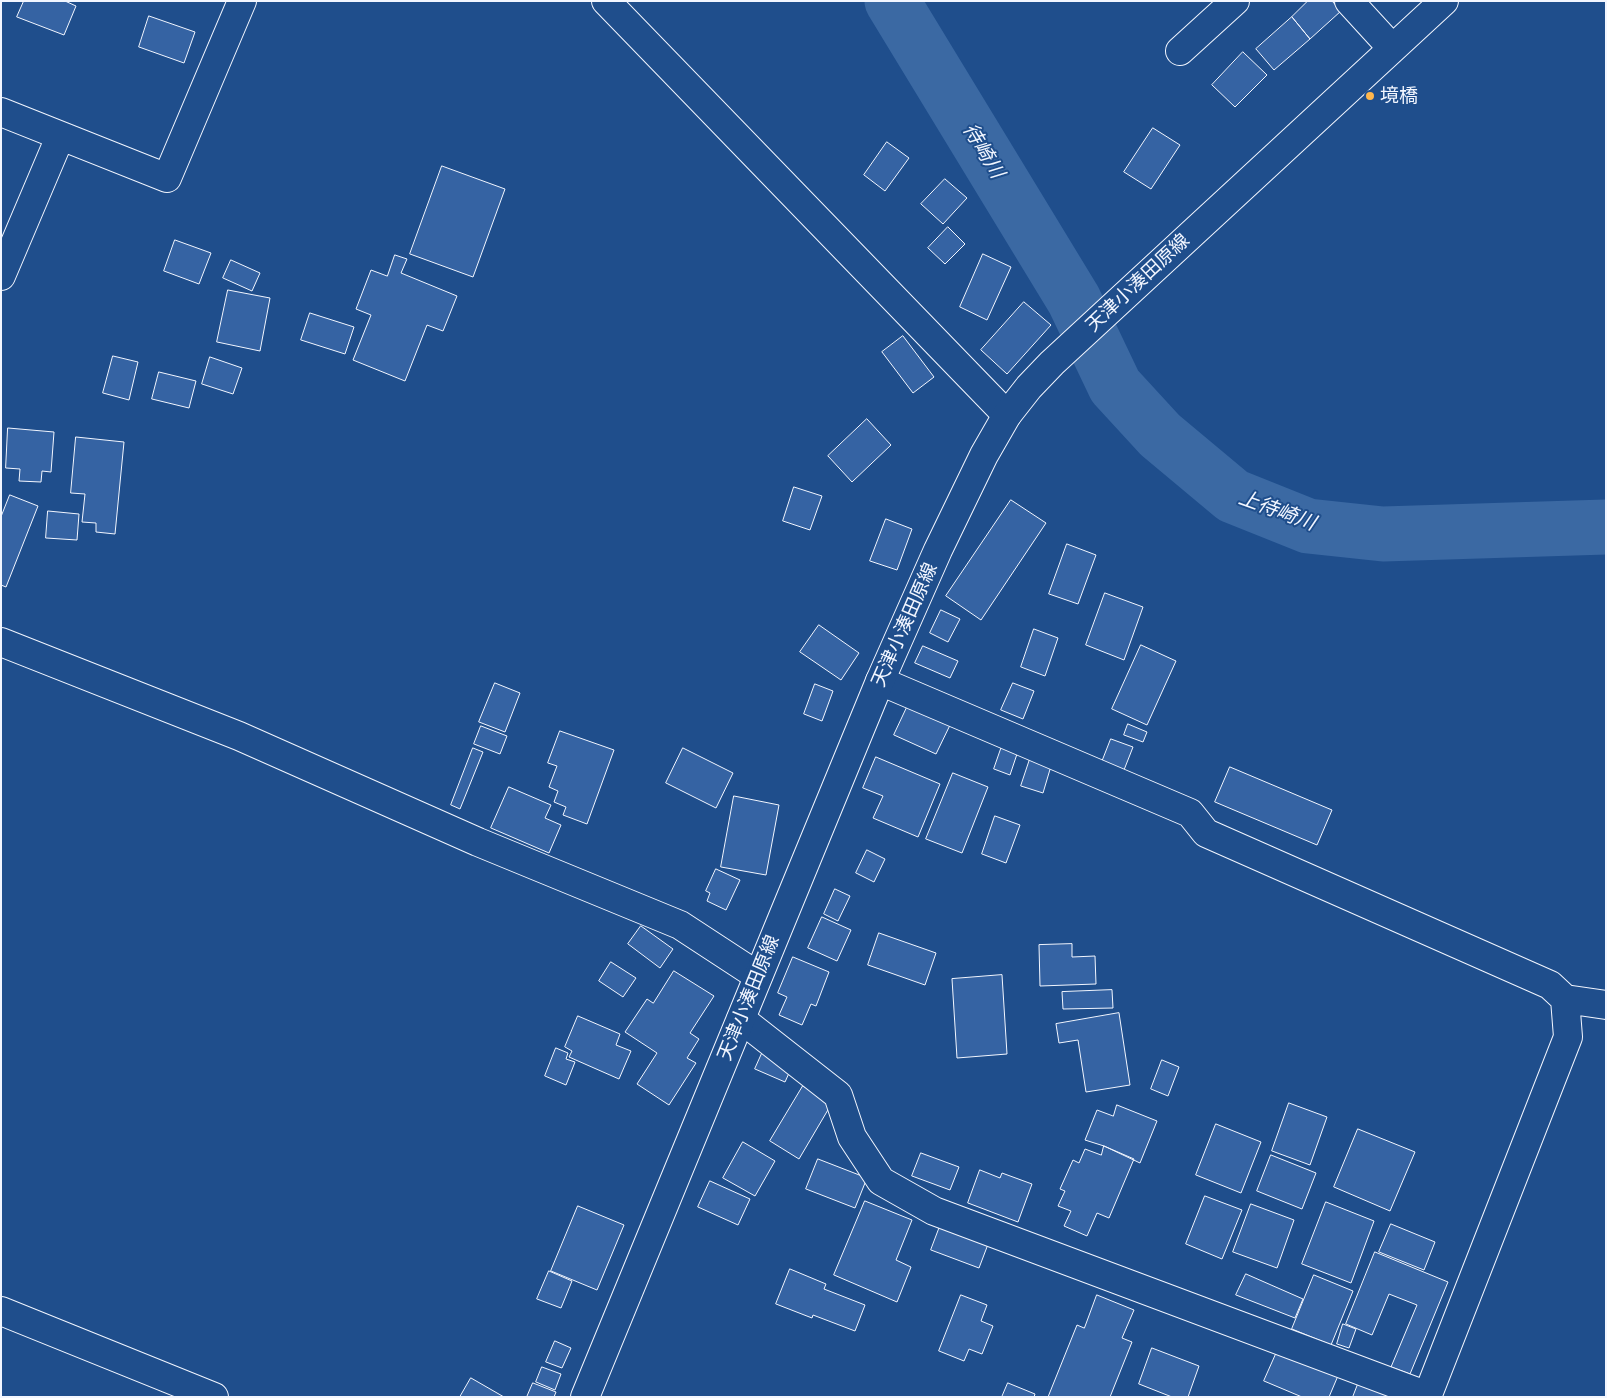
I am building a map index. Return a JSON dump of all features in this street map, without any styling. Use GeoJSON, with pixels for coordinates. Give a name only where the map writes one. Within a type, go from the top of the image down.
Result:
{"type":"FeatureCollection","features":[{"type":"Feature","properties":{"kind":"street"},"geometry":{"type":"LineString","coordinates":[[1,112],[167,178],[242,1]]}},
{"type":"Feature","properties":{"kind":"street"},"geometry":{"type":"LineString","coordinates":[[606,1],[1007,414]]}},
{"type":"Feature","properties":{"kind":"street"},"geometry":{"type":"LineString","coordinates":[[1180,51],[1235,1]]}},
{"type":"Feature","properties":{"kind":"street"},"geometry":{"type":"LineString","coordinates":[[1349,1],[1392,48]]}},
{"type":"Feature","properties":{"kind":"street","name":"天津小湊田原線"},"geometry":{"type":"LineString","coordinates":[[585,1397],[880,681],[942,541],[984,455],[1007,414],[1052,363],[1444,1]]}},
{"type":"Feature","properties":{"kind":"street"},"geometry":{"type":"LineString","coordinates":[[1,276],[60,137]]}},
{"type":"Feature","properties":{"kind":"street"},"geometry":{"type":"LineString","coordinates":[[1,642],[238,736],[478,842],[680,925],[758,976]]}},
{"type":"Feature","properties":{"kind":"street"},"geometry":{"type":"LineString","coordinates":[[880,681],[1190,813],[1206,833],[1550,985],[1565,999],[1606,1005]]}},
{"type":"Feature","properties":{"kind":"street"},"geometry":{"type":"LineString","coordinates":[[741,1019],[838,1095],[852,1137],[881,1181],[934,1211],[1428,1396],[1568,1037],[1565,999]]}},
{"type":"Feature","properties":{"kind":"street"},"geometry":{"type":"LineString","coordinates":[[1,1311],[214,1397]]}},
{"type":"Feature","properties":{"kind":"building"},"geometry":{"type":"Polygon","coordinates":[[[24,1],[65,1],[76,6],[64,35],[17,17],[24,1]]]}},
{"type":"Feature","properties":{"kind":"building"},"geometry":{"type":"Polygon","coordinates":[[[1308,1],[1332,1],[1341,11],[1310,39],[1292,17],[1308,1]]]}},
{"type":"Feature","properties":{"kind":"building"},"geometry":{"type":"Polygon","coordinates":[[[149,16],[195,32],[184,63],[139,47],[149,16]]]}},
{"type":"Feature","properties":{"kind":"building"},"geometry":{"type":"Polygon","coordinates":[[[1292,17],[1310,39],[1274,70],[1256,49],[1292,17]]]}},
{"type":"Feature","properties":{"kind":"building"},"geometry":{"type":"Polygon","coordinates":[[[1243,52],[1267,75],[1235,107],[1212,85],[1243,52]]]}},
{"type":"Feature","properties":{"kind":"building"},"geometry":{"type":"Polygon","coordinates":[[[1153,128],[1180,145],[1151,189],[1124,172],[1153,128]]]}},
{"type":"Feature","properties":{"kind":"building"},"geometry":{"type":"Polygon","coordinates":[[[887,142],[909,158],[885,191],[864,175],[887,142]]]}},
{"type":"Feature","properties":{"kind":"building"},"geometry":{"type":"Polygon","coordinates":[[[442,166],[505,189],[473,277],[410,254],[442,166]]]}},
{"type":"Feature","properties":{"kind":"building"},"geometry":{"type":"Polygon","coordinates":[[[945,179],[967,198],[943,224],[921,204],[945,179]]]}},
{"type":"Feature","properties":{"kind":"building"},"geometry":{"type":"Polygon","coordinates":[[[948,227],[965,244],[945,264],[928,248],[948,227]]]}},
{"type":"Feature","properties":{"kind":"building"},"geometry":{"type":"Polygon","coordinates":[[[175,240],[211,253],[199,284],[164,271],[175,240]]]}},
{"type":"Feature","properties":{"kind":"building"},"geometry":{"type":"Polygon","coordinates":[[[983,254],[1011,267],[987,320],[960,307],[983,254]]]}},
{"type":"Feature","properties":{"kind":"building"},"geometry":{"type":"Polygon","coordinates":[[[395,255],[407,259],[401,273],[457,296],[443,331],[427,325],[405,381],[353,360],[371,315],[356,309],[371,270],[387,276],[395,255]]]}},
{"type":"Feature","properties":{"kind":"building"},"geometry":{"type":"Polygon","coordinates":[[[231,260],[260,273],[252,291],[223,278],[231,260]]]}},
{"type":"Feature","properties":{"kind":"building"},"geometry":{"type":"Polygon","coordinates":[[[228,290],[270,298],[260,351],[217,342],[228,290]]]}},
{"type":"Feature","properties":{"kind":"building"},"geometry":{"type":"Polygon","coordinates":[[[1024,302],[1051,325],[1007,374],[981,350],[1024,302]]]}},
{"type":"Feature","properties":{"kind":"building"},"geometry":{"type":"Polygon","coordinates":[[[310,313],[354,327],[345,354],[301,340],[310,313]]]}},
{"type":"Feature","properties":{"kind":"building"},"geometry":{"type":"Polygon","coordinates":[[[903,336],[934,377],[913,393],[882,352],[903,336]]]}},
{"type":"Feature","properties":{"kind":"building"},"geometry":{"type":"Polygon","coordinates":[[[113,356],[138,362],[129,400],[103,393],[113,356]]]}},
{"type":"Feature","properties":{"kind":"building"},"geometry":{"type":"Polygon","coordinates":[[[210,357],[242,368],[233,394],[202,384],[210,357]]]}},
{"type":"Feature","properties":{"kind":"building"},"geometry":{"type":"Polygon","coordinates":[[[159,372],[196,381],[189,408],[152,399],[159,372]]]}},
{"type":"Feature","properties":{"kind":"building"},"geometry":{"type":"Polygon","coordinates":[[[867,419],[891,445],[852,482],[828,456],[867,419]]]}},
{"type":"Feature","properties":{"kind":"building"},"geometry":{"type":"Polygon","coordinates":[[[8,428],[54,432],[51,472],[42,471],[41,482],[19,481],[20,469],[6,468],[8,428]]]}},
{"type":"Feature","properties":{"kind":"building"},"geometry":{"type":"Polygon","coordinates":[[[76,437],[124,442],[115,534],[96,532],[96,523],[82,522],[85,494],[71,493],[76,437]]]}},
{"type":"Feature","properties":{"kind":"building"},"geometry":{"type":"Polygon","coordinates":[[[794,487],[822,496],[810,530],[783,521],[794,487]]]}},
{"type":"Feature","properties":{"kind":"building"},"geometry":{"type":"Polygon","coordinates":[[[10,495],[38,506],[6,587],[1,585],[1,517],[10,495]]]}},
{"type":"Feature","properties":{"kind":"building"},"geometry":{"type":"Polygon","coordinates":[[[1011,500],[1046,523],[981,620],[946,596],[1011,500]]]}},
{"type":"Feature","properties":{"kind":"building"},"geometry":{"type":"Polygon","coordinates":[[[48,511],[79,514],[77,540],[46,538],[48,511]]]}},
{"type":"Feature","properties":{"kind":"building"},"geometry":{"type":"Polygon","coordinates":[[[886,519],[912,529],[897,570],[870,561],[886,519]]]}},
{"type":"Feature","properties":{"kind":"building"},"geometry":{"type":"Polygon","coordinates":[[[1067,544],[1096,555],[1078,604],[1049,594],[1067,544]]]}},
{"type":"Feature","properties":{"kind":"building"},"geometry":{"type":"Polygon","coordinates":[[[1105,593],[1143,607],[1124,660],[1086,645],[1105,593]]]}},
{"type":"Feature","properties":{"kind":"building"},"geometry":{"type":"Polygon","coordinates":[[[941,610],[960,619],[948,642],[930,633],[941,610]]]}},
{"type":"Feature","properties":{"kind":"building"},"geometry":{"type":"Polygon","coordinates":[[[819,625],[859,653],[841,680],[800,652],[819,625]]]}},
{"type":"Feature","properties":{"kind":"building"},"geometry":{"type":"Polygon","coordinates":[[[1034,629],[1058,638],[1045,676],[1021,667],[1034,629]]]}},
{"type":"Feature","properties":{"kind":"building"},"geometry":{"type":"Polygon","coordinates":[[[1141,645],[1176,661],[1147,725],[1112,709],[1141,645]]]}},
{"type":"Feature","properties":{"kind":"building"},"geometry":{"type":"Polygon","coordinates":[[[923,646],[958,661],[950,678],[915,663],[923,646]]]}},
{"type":"Feature","properties":{"kind":"building"},"geometry":{"type":"Polygon","coordinates":[[[495,683],[520,693],[505,732],[479,722],[495,683]]]}},
{"type":"Feature","properties":{"kind":"building"},"geometry":{"type":"Polygon","coordinates":[[[1013,683],[1034,691],[1023,719],[1001,710],[1013,683]]]}},
{"type":"Feature","properties":{"kind":"building"},"geometry":{"type":"Polygon","coordinates":[[[815,684],[833,691],[822,721],[804,714],[815,684]]]}},
{"type":"Feature","properties":{"kind":"building"},"geometry":{"type":"Polygon","coordinates":[[[910,701],[952,721],[936,754],[894,735],[910,701]]]}},
{"type":"Feature","properties":{"kind":"building"},"geometry":{"type":"Polygon","coordinates":[[[1128,724],[1147,732],[1143,742],[1124,735],[1128,724]]]}},
{"type":"Feature","properties":{"kind":"building"},"geometry":{"type":"Polygon","coordinates":[[[481,726],[507,736],[500,754],[474,744],[481,726]]]}},
{"type":"Feature","properties":{"kind":"building"},"geometry":{"type":"Polygon","coordinates":[[[560,731],[614,750],[587,824],[563,815],[566,807],[554,802],[558,791],[549,787],[557,766],[548,763],[560,731]]]}},
{"type":"Feature","properties":{"kind":"building"},"geometry":{"type":"Polygon","coordinates":[[[1111,739],[1133,747],[1124,770],[1102,762],[1111,739]]]}},
{"type":"Feature","properties":{"kind":"building"},"geometry":{"type":"Polygon","coordinates":[[[1002,746],[1018,751],[1010,775],[994,769],[1002,746]]]}},
{"type":"Feature","properties":{"kind":"building"},"geometry":{"type":"Polygon","coordinates":[[[473,748],[483,752],[460,809],[451,805],[473,748]]]}},
{"type":"Feature","properties":{"kind":"building"},"geometry":{"type":"Polygon","coordinates":[[[683,748],[733,773],[716,808],[666,783],[683,748]]]}},
{"type":"Feature","properties":{"kind":"building"},"geometry":{"type":"Polygon","coordinates":[[[876,757],[940,784],[918,837],[873,818],[883,796],[863,788],[876,757]]]}},
{"type":"Feature","properties":{"kind":"building"},"geometry":{"type":"Polygon","coordinates":[[[1030,759],[1051,766],[1043,793],[1021,786],[1030,759]]]}},
{"type":"Feature","properties":{"kind":"building"},"geometry":{"type":"Polygon","coordinates":[[[1230,767],[1332,810],[1317,845],[1215,802],[1230,767]]]}},
{"type":"Feature","properties":{"kind":"building"},"geometry":{"type":"Polygon","coordinates":[[[953,773],[988,787],[962,853],[926,839],[953,773]]]}},
{"type":"Feature","properties":{"kind":"building"},"geometry":{"type":"Polygon","coordinates":[[[509,787],[551,805],[545,818],[561,825],[549,853],[491,828],[509,787]]]}},
{"type":"Feature","properties":{"kind":"building"},"geometry":{"type":"Polygon","coordinates":[[[734,796],[779,805],[766,875],[721,867],[734,796]]]}},
{"type":"Feature","properties":{"kind":"building"},"geometry":{"type":"Polygon","coordinates":[[[995,816],[1020,825],[1006,863],[982,854],[995,816]]]}},
{"type":"Feature","properties":{"kind":"building"},"geometry":{"type":"Polygon","coordinates":[[[867,850],[885,859],[874,882],[856,873],[867,850]]]}},
{"type":"Feature","properties":{"kind":"building"},"geometry":{"type":"Polygon","coordinates":[[[716,869],[740,880],[726,910],[707,901],[710,893],[706,891],[716,869]]]}},
{"type":"Feature","properties":{"kind":"building"},"geometry":{"type":"Polygon","coordinates":[[[835,889],[850,896],[838,921],[824,914],[835,889]]]}},
{"type":"Feature","properties":{"kind":"building"},"geometry":{"type":"Polygon","coordinates":[[[822,917],[851,930],[837,961],[808,948],[822,917]]]}},
{"type":"Feature","properties":{"kind":"building"},"geometry":{"type":"Polygon","coordinates":[[[641,926],[673,949],[660,968],[628,944],[641,926]]]}},
{"type":"Feature","properties":{"kind":"building"},"geometry":{"type":"Polygon","coordinates":[[[879,933],[936,953],[925,985],[868,965],[879,933]]]}},
{"type":"Feature","properties":{"kind":"building"},"geometry":{"type":"Polygon","coordinates":[[[1072,944],[1072,957],[1095,956],[1096,984],[1040,986],[1039,945],[1072,944]]]}},
{"type":"Feature","properties":{"kind":"building"},"geometry":{"type":"Polygon","coordinates":[[[793,957],[829,972],[816,1006],[811,1004],[802,1025],[779,1015],[787,997],[778,993],[793,957]]]}},
{"type":"Feature","properties":{"kind":"building"},"geometry":{"type":"Polygon","coordinates":[[[611,962],[636,978],[623,997],[599,981],[611,962]]]}},
{"type":"Feature","properties":{"kind":"building"},"geometry":{"type":"Polygon","coordinates":[[[674,971],[714,996],[690,1033],[699,1039],[687,1058],[696,1063],[669,1105],[637,1084],[657,1053],[625,1032],[647,999],[653,1003],[674,971]]]}},
{"type":"Feature","properties":{"kind":"building"},"geometry":{"type":"Polygon","coordinates":[[[1002,975],[1007,1054],[957,1058],[952,979],[1002,975]]]}},
{"type":"Feature","properties":{"kind":"building"},"geometry":{"type":"Polygon","coordinates":[[[1112,990],[1113,1008],[1063,1009],[1062,992],[1112,990]]]}},
{"type":"Feature","properties":{"kind":"building"},"geometry":{"type":"Polygon","coordinates":[[[1119,1013],[1130,1085],[1086,1092],[1078,1040],[1059,1043],[1056,1024],[1119,1013]]]}},
{"type":"Feature","properties":{"kind":"building"},"geometry":{"type":"Polygon","coordinates":[[[578,1016],[620,1034],[616,1045],[631,1051],[619,1079],[569,1057],[572,1051],[565,1047],[578,1016]]]}},
{"type":"Feature","properties":{"kind":"building"},"geometry":{"type":"Polygon","coordinates":[[[556,1048],[568,1053],[566,1059],[575,1062],[566,1085],[545,1076],[556,1048]]]}},
{"type":"Feature","properties":{"kind":"building"},"geometry":{"type":"Polygon","coordinates":[[[764,1049],[794,1062],[785,1082],[755,1069],[764,1049]]]}},
{"type":"Feature","properties":{"kind":"building"},"geometry":{"type":"Polygon","coordinates":[[[1162,1060],[1179,1067],[1168,1096],[1151,1089],[1162,1060]]]}},
{"type":"Feature","properties":{"kind":"building"},"geometry":{"type":"Polygon","coordinates":[[[803,1086],[832,1103],[799,1159],[770,1141],[803,1086]]]}},
{"type":"Feature","properties":{"kind":"building"},"geometry":{"type":"Polygon","coordinates":[[[1289,1103],[1327,1117],[1310,1165],[1272,1151],[1289,1103]]]}},
{"type":"Feature","properties":{"kind":"building"},"geometry":{"type":"Polygon","coordinates":[[[1117,1105],[1157,1121],[1140,1163],[1104,1146],[1085,1140],[1097,1110],[1113,1116],[1117,1105]]]}},
{"type":"Feature","properties":{"kind":"building"},"geometry":{"type":"Polygon","coordinates":[[[1216,1124],[1261,1142],[1241,1193],[1196,1175],[1216,1124]]]}},
{"type":"Feature","properties":{"kind":"building"},"geometry":{"type":"Polygon","coordinates":[[[1358,1129],[1415,1152],[1390,1211],[1334,1187],[1358,1129]]]}},
{"type":"Feature","properties":{"kind":"building"},"geometry":{"type":"Polygon","coordinates":[[[743,1142],[775,1161],[755,1196],[723,1178],[743,1142]]]}},
{"type":"Feature","properties":{"kind":"building"},"geometry":{"type":"Polygon","coordinates":[[[1104,1146],[1134,1159],[1109,1218],[1097,1213],[1087,1236],[1064,1226],[1071,1211],[1058,1206],[1065,1191],[1060,1189],[1073,1160],[1079,1163],[1085,1149],[1101,1155],[1104,1146]]]}},
{"type":"Feature","properties":{"kind":"building"},"geometry":{"type":"Polygon","coordinates":[[[921,1153],[959,1167],[950,1190],[912,1176],[921,1153]]]}},
{"type":"Feature","properties":{"kind":"building"},"geometry":{"type":"Polygon","coordinates":[[[1271,1155],[1316,1173],[1302,1209],[1257,1191],[1271,1155]]]}},
{"type":"Feature","properties":{"kind":"building"},"geometry":{"type":"Polygon","coordinates":[[[818,1159],[867,1178],[855,1208],[806,1189],[818,1159]]]}},
{"type":"Feature","properties":{"kind":"building"},"geometry":{"type":"Polygon","coordinates":[[[980,1170],[1000,1178],[1002,1173],[1032,1184],[1018,1222],[968,1203],[980,1170]]]}},
{"type":"Feature","properties":{"kind":"building"},"geometry":{"type":"Polygon","coordinates":[[[710,1181],[750,1199],[738,1225],[698,1207],[710,1181]]]}},
{"type":"Feature","properties":{"kind":"building"},"geometry":{"type":"Polygon","coordinates":[[[1205,1196],[1242,1210],[1222,1259],[1186,1244],[1205,1196]]]}},
{"type":"Feature","properties":{"kind":"building"},"geometry":{"type":"Polygon","coordinates":[[[865,1201],[912,1220],[896,1260],[911,1267],[897,1302],[834,1275],[865,1201]]]}},
{"type":"Feature","properties":{"kind":"building"},"geometry":{"type":"Polygon","coordinates":[[[1326,1202],[1374,1221],[1351,1283],[1302,1264],[1326,1202]]]}},
{"type":"Feature","properties":{"kind":"building"},"geometry":{"type":"Polygon","coordinates":[[[1251,1204],[1294,1220],[1277,1268],[1233,1252],[1251,1204]]]}},
{"type":"Feature","properties":{"kind":"building"},"geometry":{"type":"Polygon","coordinates":[[[578,1206],[624,1225],[597,1290],[551,1271],[578,1206]]]}},
{"type":"Feature","properties":{"kind":"building"},"geometry":{"type":"Polygon","coordinates":[[[942,1221],[990,1239],[979,1268],[931,1250],[942,1221]]]}},
{"type":"Feature","properties":{"kind":"building"},"geometry":{"type":"Polygon","coordinates":[[[1391,1224],[1435,1242],[1424,1270],[1379,1252],[1391,1224]]]}},
{"type":"Feature","properties":{"kind":"building"},"geometry":{"type":"Polygon","coordinates":[[[1375,1252],[1448,1282],[1410,1374],[1391,1367],[1417,1305],[1389,1294],[1372,1335],[1346,1324],[1375,1252]]]}},
{"type":"Feature","properties":{"kind":"building"},"geometry":{"type":"Polygon","coordinates":[[[790,1269],[826,1284],[824,1289],[865,1305],[855,1331],[813,1315],[812,1318],[776,1304],[790,1269]]]}},
{"type":"Feature","properties":{"kind":"building"},"geometry":{"type":"Polygon","coordinates":[[[549,1271],[572,1281],[561,1308],[537,1299],[549,1271]]]}},
{"type":"Feature","properties":{"kind":"building"},"geometry":{"type":"Polygon","coordinates":[[[1246,1274],[1303,1299],[1295,1318],[1236,1295],[1246,1274]]]}},
{"type":"Feature","properties":{"kind":"building"},"geometry":{"type":"Polygon","coordinates":[[[1314,1275],[1353,1291],[1331,1345],[1292,1329],[1314,1275]]]}},
{"type":"Feature","properties":{"kind":"building"},"geometry":{"type":"Polygon","coordinates":[[[961,1295],[987,1305],[981,1321],[993,1326],[982,1354],[969,1349],[964,1361],[939,1351],[961,1295]]]}},
{"type":"Feature","properties":{"kind":"building"},"geometry":{"type":"Polygon","coordinates":[[[1097,1295],[1134,1310],[1122,1338],[1132,1342],[1110,1397],[1048,1397],[1077,1325],[1084,1328],[1097,1295]]]}},
{"type":"Feature","properties":{"kind":"building"},"geometry":{"type":"Polygon","coordinates":[[[1343,1324],[1356,1329],[1349,1348],[1337,1344],[1343,1324]]]}},
{"type":"Feature","properties":{"kind":"building"},"geometry":{"type":"Polygon","coordinates":[[[555,1341],[571,1348],[562,1368],[546,1362],[555,1341]]]}},
{"type":"Feature","properties":{"kind":"building"},"geometry":{"type":"Polygon","coordinates":[[[1280,1345],[1340,1371],[1329,1397],[1302,1397],[1264,1381],[1280,1345]]]}},
{"type":"Feature","properties":{"kind":"building"},"geometry":{"type":"Polygon","coordinates":[[[1152,1348],[1199,1366],[1188,1397],[1172,1397],[1139,1384],[1152,1348]]]}},
{"type":"Feature","properties":{"kind":"building"},"geometry":{"type":"Polygon","coordinates":[[[542,1367],[561,1374],[555,1390],[536,1382],[542,1367]]]}},
{"type":"Feature","properties":{"kind":"building"},"geometry":{"type":"Polygon","coordinates":[[[471,1378],[504,1397],[460,1397],[471,1378]]]}},
{"type":"Feature","properties":{"kind":"building"},"geometry":{"type":"Polygon","coordinates":[[[1360,1379],[1397,1397],[1353,1397],[1360,1379]]]}},
{"type":"Feature","properties":{"kind":"building"},"geometry":{"type":"Polygon","coordinates":[[[533,1383],[556,1392],[554,1397],[527,1397],[533,1383]]]}},
{"type":"Feature","properties":{"kind":"building"},"geometry":{"type":"Polygon","coordinates":[[[1008,1383],[1035,1394],[1034,1397],[1002,1397],[1008,1383]]]}},
{"type":"Feature","properties":{"kind":"waterway","name":"上待崎川"},"geometry":{"type":"LineString","coordinates":[[892,1],[1074,300],[1115,386],[1160,435],[1233,496],[1308,526],[1383,534],[1606,527]]}},
{"type":"Feature","properties":{"kind":"place","name":"境橋"},"geometry":{"type":"Point","coordinates":[1370,96]}},
{"type":"Feature","properties":{"kind":"water label","name":"待崎川"},"geometry":{"type":"Point","coordinates":[983,151]}}]}
